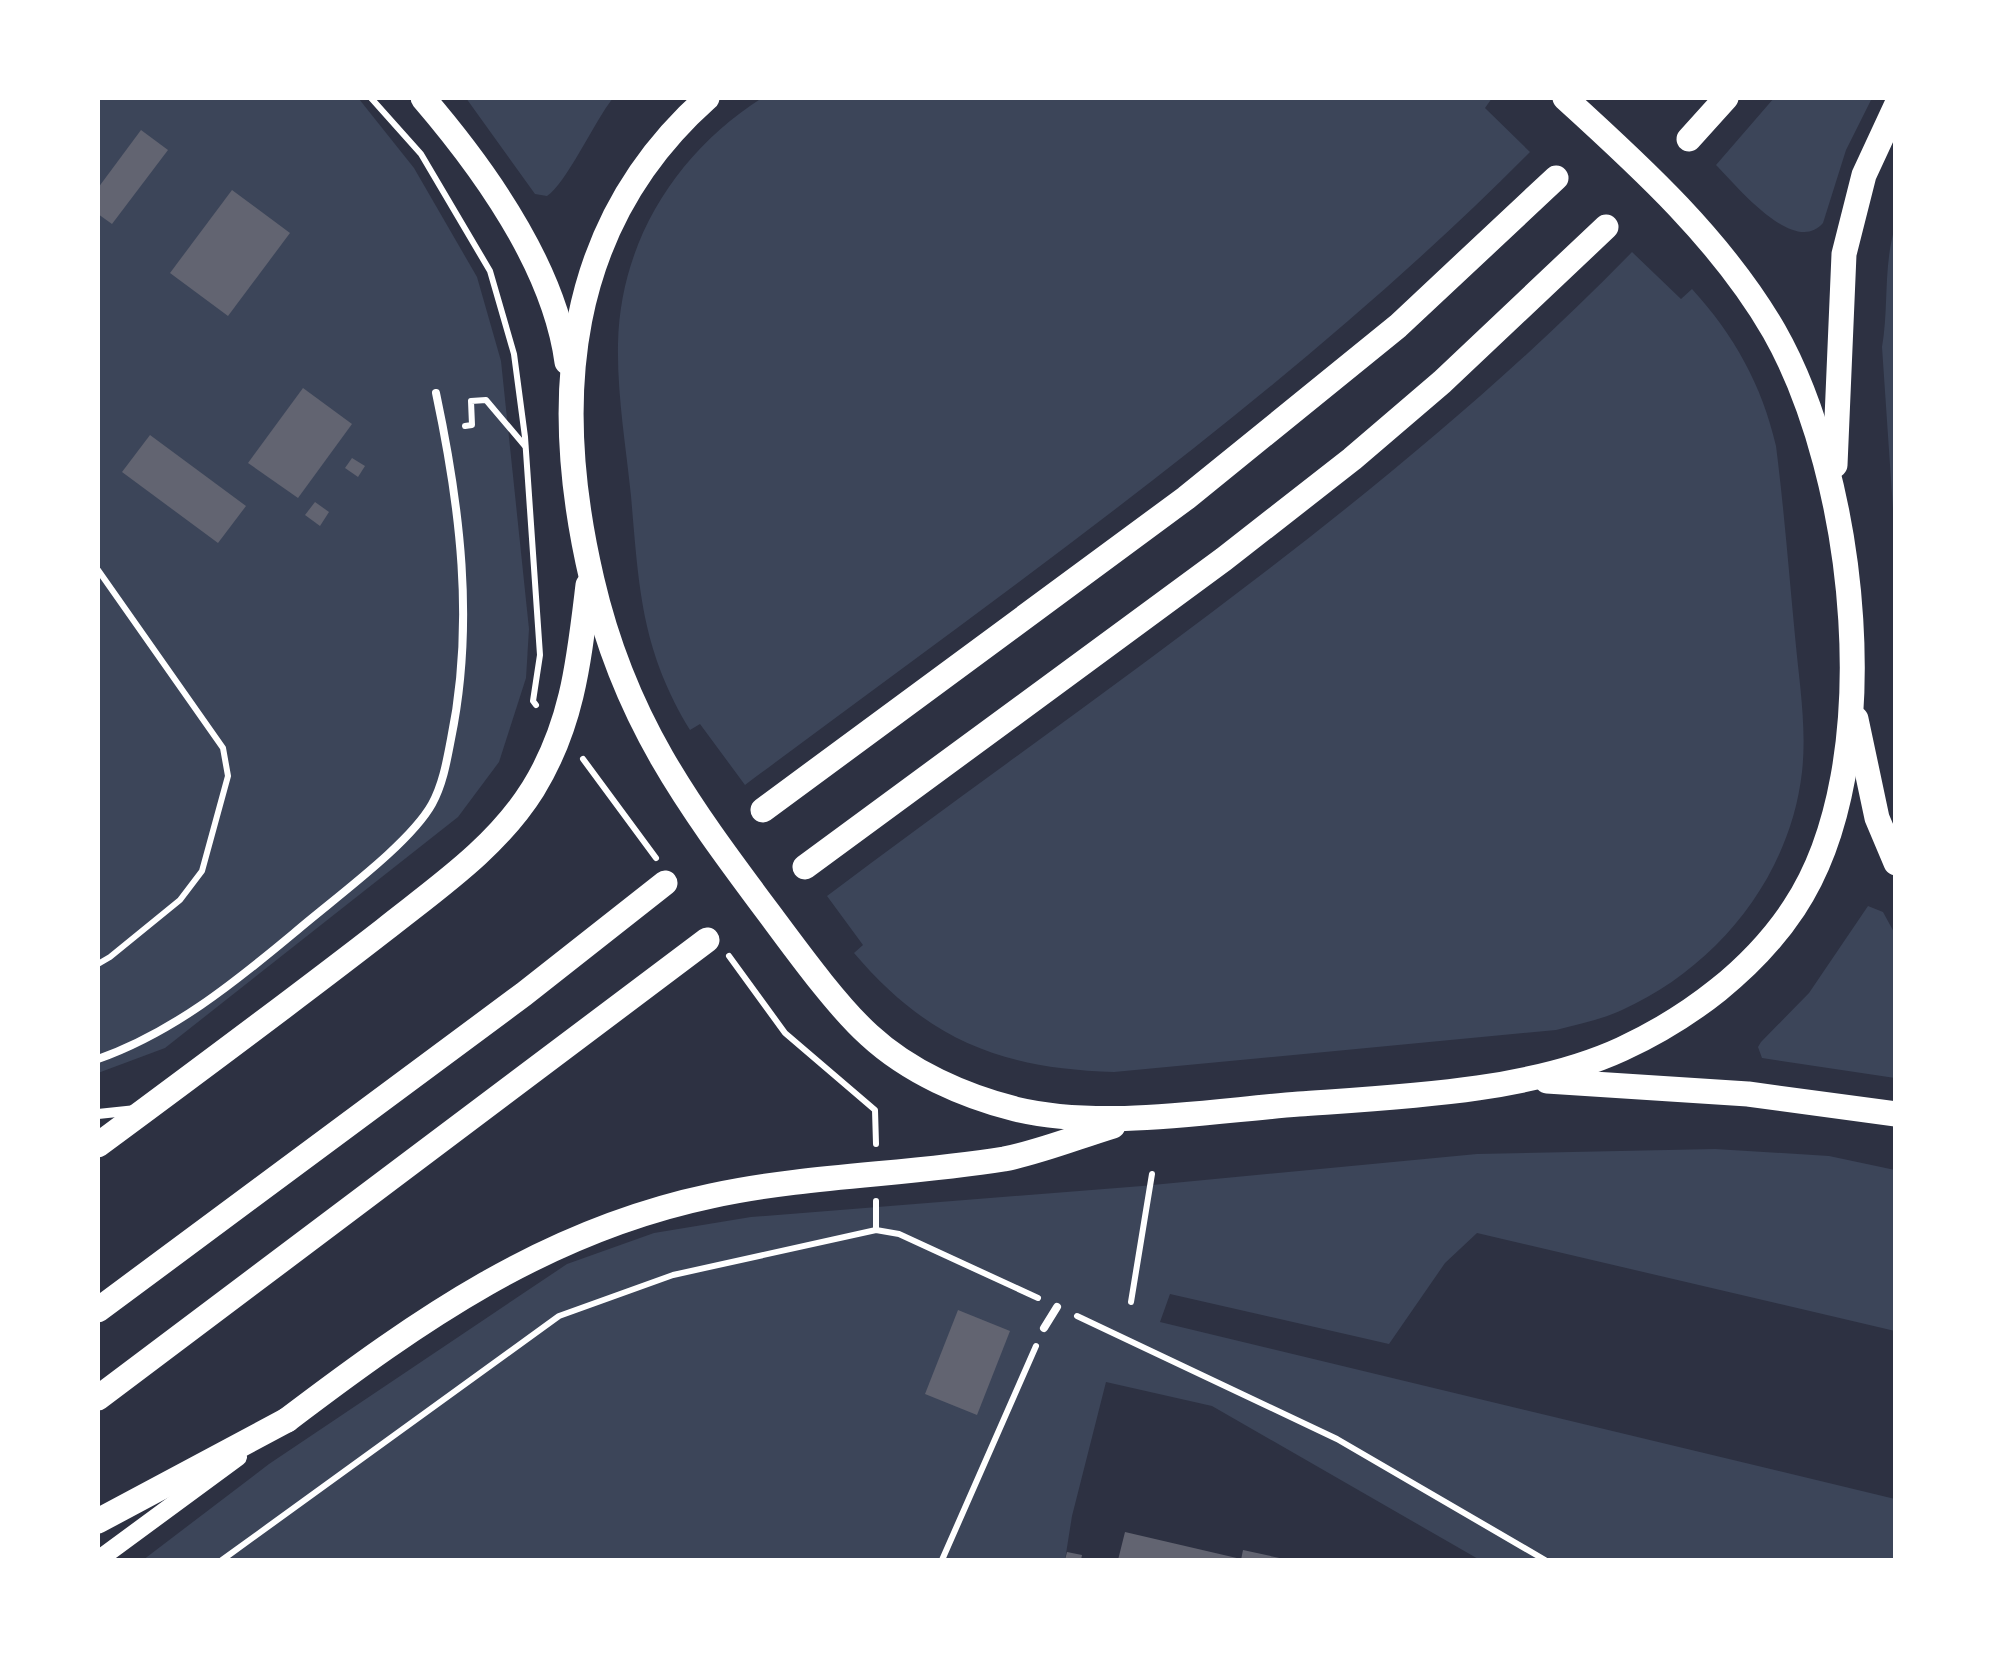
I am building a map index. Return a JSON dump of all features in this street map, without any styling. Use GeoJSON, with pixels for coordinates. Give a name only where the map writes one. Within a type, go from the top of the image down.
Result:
{"type":"FeatureCollection","features":[{"type":"Feature","properties":{"kind":"main road"},"geometry":{"type":"LineString","coordinates":[[423,98],[476,163],[504,206],[545,284],[565,349],[590,570],[608,645],[657,754],[741,876],[868,1034],[908,1063],[963,1092],[1017,1109],[1071,1118],[1379,1098],[1522,1080],[1583,1064],[1650,1034],[1713,994],[1778,931],[1811,877],[1832,822],[1845,759],[1850,691],[1846,578],[1834,495],[1808,401],[1770,324],[1724,257],[1612,140],[1565,98]]}},
{"type":"Feature","properties":{"kind":"main road"},"geometry":{"type":"LineString","coordinates":[[572,402],[582,301],[609,222],[656,149],[708,98]]}},
{"type":"Feature","properties":{"kind":"main road"},"geometry":{"type":"LineString","coordinates":[[1689,139],[1726,98]]}},
{"type":"Feature","properties":{"kind":"main road"},"geometry":{"type":"LineString","coordinates":[[1834,495],[1844,254],[1864,175],[1896,106]]}},
{"type":"Feature","properties":{"kind":"main road"},"geometry":{"type":"LineString","coordinates":[[763,810],[1186,498],[1398,326],[1556,178]]}},
{"type":"Feature","properties":{"kind":"main road"},"geometry":{"type":"LineString","coordinates":[[806,867],[1224,559],[1352,459],[1456,369],[1606,227]]}},
{"type":"Feature","properties":{"kind":"main road"},"geometry":{"type":"LineString","coordinates":[[98,1145],[318,982],[493,842],[515,815],[547,762],[572,701],[590,570]]}},
{"type":"Feature","properties":{"kind":"main road"},"geometry":{"type":"LineString","coordinates":[[1850,691],[1877,818],[1896,863]]}},
{"type":"Feature","properties":{"kind":"main road"},"geometry":{"type":"LineString","coordinates":[[98,1310],[666,884]]}},
{"type":"Feature","properties":{"kind":"main road"},"geometry":{"type":"LineString","coordinates":[[98,1398],[707,940]]}},
{"type":"Feature","properties":{"kind":"main road"},"geometry":{"type":"LineString","coordinates":[[1522,1080],[1748,1094],[1896,1114]]}},
{"type":"Feature","properties":{"kind":"main road"},"geometry":{"type":"LineString","coordinates":[[98,1522],[287,1420],[445,1306],[500,1274],[573,1240],[709,1196],[826,1176],[1007,1158],[1151,1115]]}},
{"type":"Feature","properties":{"kind":"street"},"geometry":{"type":"LineString","coordinates":[[98,1114],[147,1108]]}},
{"type":"Feature","properties":{"kind":"street"},"geometry":{"type":"LineString","coordinates":[[98,1560],[287,1420]]}},
{"type":"Feature","properties":{"kind":"lane"},"geometry":{"type":"LineString","coordinates":[[98,1060],[134,1047],[178,1022],[261,960],[408,834],[432,804],[443,776],[458,705],[464,623],[459,520],[436,393]]}},
{"type":"Feature","properties":{"kind":"lane"},"geometry":{"type":"LineString","coordinates":[[1044,1328],[1057,1307]]}},
{"type":"Feature","properties":{"kind":"path"},"geometry":{"type":"LineString","coordinates":[[371,98],[421,154],[490,271],[514,354],[526,446],[540,655],[533,701]]}},
{"type":"Feature","properties":{"kind":"path"},"geometry":{"type":"LineString","coordinates":[[486,400],[526,446]]}},
{"type":"Feature","properties":{"kind":"path"},"geometry":{"type":"LineString","coordinates":[[98,570],[223,748],[228,776],[202,871],[180,900],[98,964]]}},
{"type":"Feature","properties":{"kind":"path"},"geometry":{"type":"LineString","coordinates":[[785,1033],[875,1110],[876,1230]]}},
{"type":"Feature","properties":{"kind":"path"},"geometry":{"type":"LineString","coordinates":[[1131,1302],[1152,1174]]}},
{"type":"Feature","properties":{"kind":"path"},"geometry":{"type":"LineString","coordinates":[[222,1560],[559,1316],[673,1275],[876,1230],[900,1234],[1338,1439],[1545,1560]]}},
{"type":"Feature","properties":{"kind":"path"},"geometry":{"type":"LineString","coordinates":[[942,1560],[1044,1328]]}},
{"type":"Feature","properties":{"kind":"shaded area"},"geometry":{"type":"Polygon","coordinates":[[[98,98],[359,99],[414,168],[477,277],[501,361],[529,629],[526,678],[499,762],[458,817],[165,1048],[98,1073],[98,98]]]}},
{"type":"Feature","properties":{"kind":"shaded area"},"geometry":{"type":"Polygon","coordinates":[[[466,98],[613,98],[563,179],[547,196],[535,194],[466,98]]]}},
{"type":"Feature","properties":{"kind":"shaded area"},"geometry":{"type":"Polygon","coordinates":[[[762,98],[1492,98],[1485,108],[1530,152],[1439,240],[1248,404],[1150,483],[745,785],[700,724],[690,730],[652,645],[637,560],[620,401],[618,344],[629,270],[659,203],[704,145],[762,98]]]}},
{"type":"Feature","properties":{"kind":"shaded area"},"geometry":{"type":"Polygon","coordinates":[[[1774,98],[1872,98],[1846,150],[1823,223],[1811,231],[1797,231],[1766,214],[1716,165],[1774,98]]]}},
{"type":"Feature","properties":{"kind":"shaded area"},"geometry":{"type":"Polygon","coordinates":[[[1895,227],[1895,539],[1882,347],[1895,227]]]}},
{"type":"Feature","properties":{"kind":"shaded area"},"geometry":{"type":"Polygon","coordinates":[[[1632,252],[1681,299],[1692,289],[1721,324],[1754,382],[1776,446],[1802,704],[1802,772],[1795,811],[1765,882],[1718,943],[1657,992],[1614,1013],[1556,1030],[1114,1072],[1037,1064],[970,1044],[910,1008],[882,983],[854,953],[863,945],[827,896],[1345,510],[1540,342],[1632,252]]]}},
{"type":"Feature","properties":{"kind":"shaded area"},"geometry":{"type":"Polygon","coordinates":[[[1868,906],[1883,912],[1895,934],[1895,1078],[1762,1058],[1758,1047],[1761,1042],[1809,993],[1868,906]]]}},
{"type":"Feature","properties":{"kind":"shaded area"},"geometry":{"type":"Polygon","coordinates":[[[1715,1149],[1829,1156],[1895,1170],[1895,1331],[1477,1233],[1445,1263],[1389,1344],[1170,1294],[1160,1322],[1895,1499],[1895,1560],[1480,1560],[1212,1406],[1106,1382],[1072,1516],[1065,1560],[143,1560],[269,1464],[567,1264],[654,1233],[751,1217],[1477,1154],[1715,1149]]]}},
{"type":"Feature","properties":{"kind":"building"},"geometry":{"type":"Polygon","coordinates":[[[141,130],[168,150],[112,224],[98,214],[98,188],[141,130]]]}},
{"type":"Feature","properties":{"kind":"building"},"geometry":{"type":"Polygon","coordinates":[[[232,190],[290,233],[228,316],[170,273],[232,190]]]}},
{"type":"Feature","properties":{"kind":"building"},"geometry":{"type":"Polygon","coordinates":[[[303,388],[352,424],[298,498],[248,463],[303,388]]]}},
{"type":"Feature","properties":{"kind":"building"},"geometry":{"type":"Polygon","coordinates":[[[150,435],[246,506],[218,543],[122,472],[150,435]]]}},
{"type":"Feature","properties":{"kind":"building"},"geometry":{"type":"Polygon","coordinates":[[[352,458],[365,466],[358,477],[345,468],[352,458]]]}},
{"type":"Feature","properties":{"kind":"building"},"geometry":{"type":"Polygon","coordinates":[[[315,502],[329,512],[320,526],[305,515],[315,502]]]}},
{"type":"Feature","properties":{"kind":"building"},"geometry":{"type":"Polygon","coordinates":[[[958,1310],[1010,1331],[977,1415],[925,1394],[958,1310]]]}},
{"type":"Feature","properties":{"kind":"building"},"geometry":{"type":"Polygon","coordinates":[[[1125,1532],[1241,1559],[1118,1560],[1125,1532]]]}},
{"type":"Feature","properties":{"kind":"building"},"geometry":{"type":"Polygon","coordinates":[[[1243,1550],[1284,1559],[1284,1560],[1241,1560],[1243,1550]]]}},
{"type":"Feature","properties":{"kind":"building"},"geometry":{"type":"Polygon","coordinates":[[[1067,1552],[1082,1555],[1081,1560],[1065,1560],[1067,1552]]]}}]}
